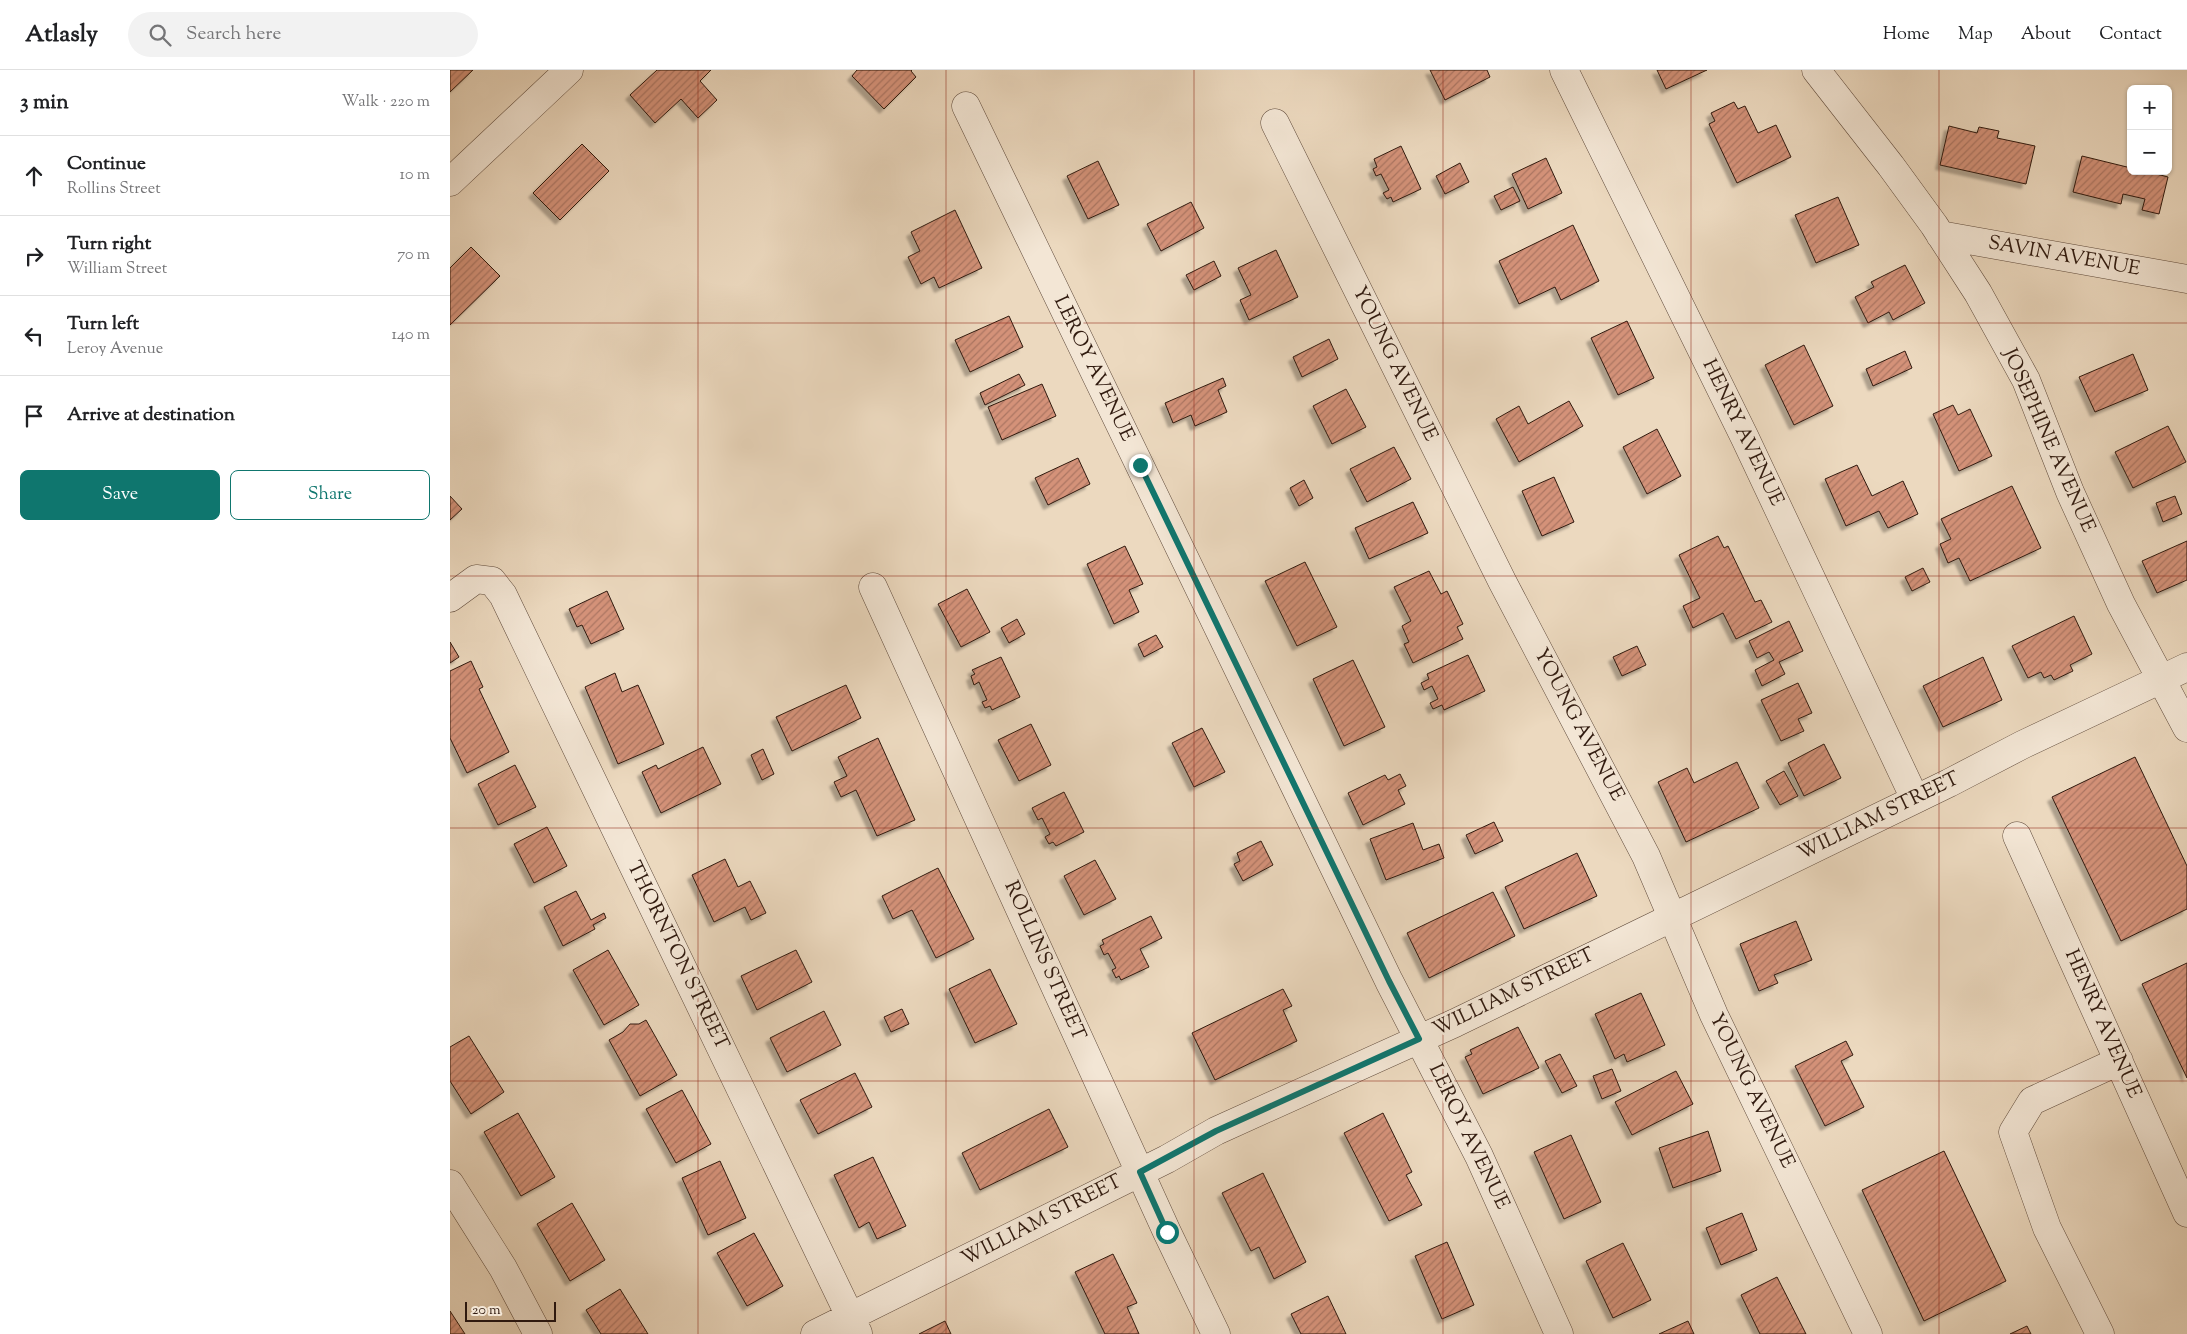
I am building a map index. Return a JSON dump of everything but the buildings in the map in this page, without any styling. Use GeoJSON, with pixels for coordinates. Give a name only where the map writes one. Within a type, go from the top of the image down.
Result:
{"type":"FeatureCollection","features":[{"type":"Feature","properties":{"kind":"street"},"geometry":{"type":"LineString","coordinates":[[450,182],[569,70]]}},
{"type":"Feature","properties":{"kind":"street","name":"HENRY AVENUE"},"geometry":{"type":"LineString","coordinates":[[1564,70],[1745,438],[1915,799]]}},
{"type":"Feature","properties":{"kind":"street","name":"JOSEPHINE AVENUE"},"geometry":{"type":"LineString","coordinates":[[1816,70],[1891,166],[1978,293],[2026,380],[2070,492],[2130,622],[2187,728]]}},
{"type":"Feature","properties":{"kind":"street","name":"LEROY AVENUE"},"geometry":{"type":"LineString","coordinates":[[966,106],[1345,892],[1479,1156],[1559,1334]]}},
{"type":"Feature","properties":{"kind":"street","name":"YOUNG AVENUE"},"geometry":{"type":"LineString","coordinates":[[1275,123],[1502,581],[1646,856],[1714,1014],[1868,1334]]}},
{"type":"Feature","properties":{"kind":"street","name":"SAVIN AVENUE"},"geometry":{"type":"LineString","coordinates":[[1940,235],[2187,279]]}},
{"type":"Feature","properties":{"kind":"street","name":"THORNTON STREET"},"geometry":{"type":"LineString","coordinates":[[450,598],[476,579],[492,581],[503,595],[854,1325]]}},
{"type":"Feature","properties":{"kind":"street","name":"ROLLINS STREET"},"geometry":{"type":"LineString","coordinates":[[873,587],[1216,1334]]}},
{"type":"Feature","properties":{"kind":"street","name":"WILLIAM STREET"},"geometry":{"type":"LineString","coordinates":[[815,1334],[854,1325],[1216,1131],[1419,1039],[1915,799],[2022,745],[2187,667]]}},
{"type":"Feature","properties":{"kind":"street","name":"HENRY AVENUE"},"geometry":{"type":"LineString","coordinates":[[2017,836],[2187,1213]]}},
{"type":"Feature","properties":{"kind":"street"},"geometry":{"type":"LineString","coordinates":[[2100,1334],[2047,1228],[2013,1132],[2032,1101],[2119,1061]]}},
{"type":"Feature","properties":{"kind":"street"},"geometry":{"type":"LineString","coordinates":[[450,1184],[503,1268],[538,1334]]}},
{"type":"Feature","properties":{"kind":"route"},"geometry":{"type":"LineString","coordinates":[[1140,465],[1389,981],[1419,1039],[1216,1131],[1140,1172],[1167,1232]]}}]}
